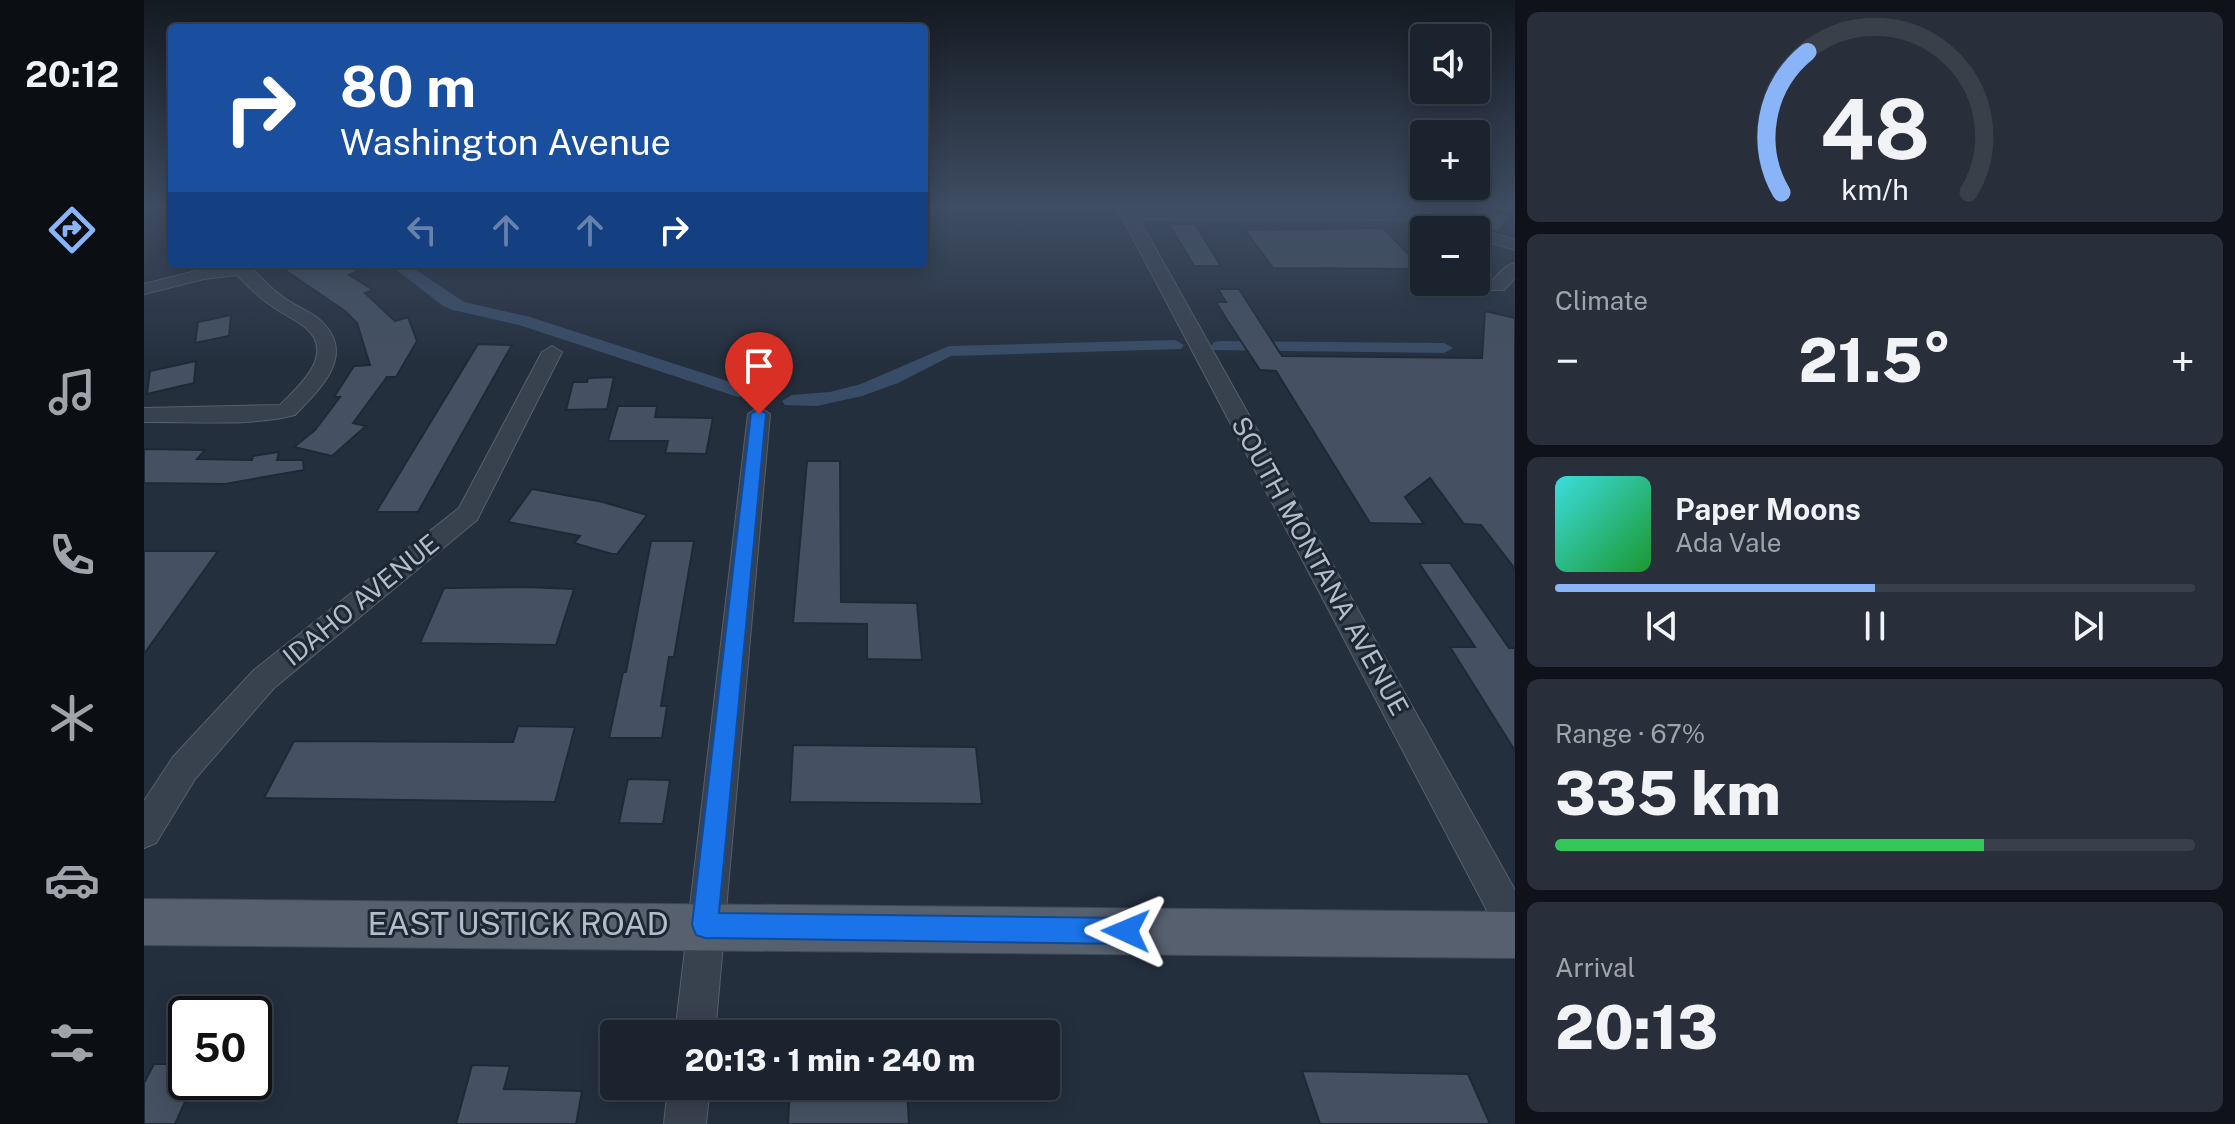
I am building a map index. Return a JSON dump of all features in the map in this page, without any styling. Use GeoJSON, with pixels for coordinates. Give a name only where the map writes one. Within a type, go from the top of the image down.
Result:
{"type":"FeatureCollection","features":[{"type":"Feature","properties":{"kind":"main road","name":"EAST USTICK ROAD"},"geometry":{"type":"LineString","coordinates":[[144,922],[1515,935]]}},
{"type":"Feature","properties":{"kind":"street","name":"SOUTH MONTANA AVENUE"},"geometry":{"type":"LineString","coordinates":[[1152,258],[1515,926]]}},
{"type":"Feature","properties":{"kind":"street"},"geometry":{"type":"LineString","coordinates":[[144,289],[237,268]]}},
{"type":"Feature","properties":{"kind":"street"},"geometry":{"type":"LineString","coordinates":[[144,415],[266,414],[287,410],[319,378],[327,356],[326,341],[314,325],[273,299],[244,268]]}},
{"type":"Feature","properties":{"kind":"street"},"geometry":{"type":"LineString","coordinates":[[1498,286],[1515,268]]}},
{"type":"Feature","properties":{"kind":"street","name":"IDAHO AVENUE"},"geometry":{"type":"LineString","coordinates":[[144,831],[184,768],[264,679],[468,514],[552,352]]}},
{"type":"Feature","properties":{"kind":"street"},"geometry":{"type":"LineString","coordinates":[[696,1020],[759,414]]}},
{"type":"Feature","properties":{"kind":"street"},"geometry":{"type":"LineString","coordinates":[[685,1124],[688,1100]]}},
{"type":"Feature","properties":{"kind":"building"},"geometry":{"type":"Polygon","coordinates":[[[1190,258],[1216,258],[1221,266],[1194,266],[1190,258]]]}},
{"type":"Feature","properties":{"kind":"building"},"geometry":{"type":"Polygon","coordinates":[[[1266,258],[1410,258],[1409,269],[1273,268],[1266,258]]]}},
{"type":"Feature","properties":{"kind":"building"},"geometry":{"type":"Polygon","coordinates":[[[282,268],[364,268],[349,275],[373,290],[365,293],[395,321],[408,317],[417,341],[396,377],[387,377],[353,423],[366,426],[332,456],[294,447],[315,430],[340,397],[334,397],[354,366],[370,365],[357,323],[345,311],[282,268]]]}},
{"type":"Feature","properties":{"kind":"building"},"geometry":{"type":"Polygon","coordinates":[[[1218,289],[1239,289],[1282,356],[1482,358],[1485,311],[1515,318],[1515,569],[1481,525],[1464,524],[1430,478],[1405,497],[1424,524],[1370,523],[1276,371],[1260,370],[1227,320],[1216,302],[1226,302],[1218,289]]]}},
{"type":"Feature","properties":{"kind":"building"},"geometry":{"type":"Polygon","coordinates":[[[231,315],[229,336],[195,343],[198,322],[231,315]]]}},
{"type":"Feature","properties":{"kind":"building"},"geometry":{"type":"Polygon","coordinates":[[[478,344],[512,345],[418,512],[376,512],[478,344]]]}},
{"type":"Feature","properties":{"kind":"building"},"geometry":{"type":"Polygon","coordinates":[[[196,361],[194,383],[147,394],[150,371],[196,361]]]}},
{"type":"Feature","properties":{"kind":"building"},"geometry":{"type":"Polygon","coordinates":[[[614,377],[607,409],[566,410],[573,382],[614,377]]]}},
{"type":"Feature","properties":{"kind":"building"},"geometry":{"type":"Polygon","coordinates":[[[618,406],[657,406],[655,417],[713,418],[706,454],[665,453],[668,441],[608,441],[618,406]]]}},
{"type":"Feature","properties":{"kind":"building"},"geometry":{"type":"Polygon","coordinates":[[[144,449],[205,450],[197,459],[252,460],[253,456],[279,452],[277,460],[303,460],[304,470],[225,484],[144,483],[144,449]]]}},
{"type":"Feature","properties":{"kind":"building"},"geometry":{"type":"Polygon","coordinates":[[[807,461],[840,461],[841,602],[917,603],[922,660],[867,659],[867,624],[793,623],[807,461]]]}},
{"type":"Feature","properties":{"kind":"building"},"geometry":{"type":"Polygon","coordinates":[[[532,489],[603,502],[647,515],[617,554],[612,554],[574,543],[580,536],[508,522],[532,489]]]}},
{"type":"Feature","properties":{"kind":"building"},"geometry":{"type":"Polygon","coordinates":[[[651,541],[694,541],[674,657],[669,657],[661,706],[667,706],[662,738],[609,738],[623,672],[626,672],[651,541]]]}},
{"type":"Feature","properties":{"kind":"building"},"geometry":{"type":"Polygon","coordinates":[[[144,551],[218,551],[144,654],[144,551]]]}},
{"type":"Feature","properties":{"kind":"building"},"geometry":{"type":"Polygon","coordinates":[[[1419,563],[1450,563],[1509,648],[1515,648],[1515,751],[1450,647],[1475,647],[1419,563]]]}},
{"type":"Feature","properties":{"kind":"building"},"geometry":{"type":"Polygon","coordinates":[[[444,588],[574,589],[556,645],[420,643],[444,588]]]}},
{"type":"Feature","properties":{"kind":"building"},"geometry":{"type":"Polygon","coordinates":[[[518,726],[575,727],[555,802],[264,798],[294,741],[513,742],[518,726]]]}},
{"type":"Feature","properties":{"kind":"building"},"geometry":{"type":"Polygon","coordinates":[[[793,745],[976,747],[982,804],[790,802],[793,745]]]}},
{"type":"Feature","properties":{"kind":"building"},"geometry":{"type":"Polygon","coordinates":[[[628,779],[670,780],[663,824],[619,823],[628,779]]]}},
{"type":"Feature","properties":{"kind":"building"},"geometry":{"type":"Polygon","coordinates":[[[154,1064],[168,1064],[168,1100],[186,1100],[175,1124],[144,1124],[144,1083],[154,1064]]]}},
{"type":"Feature","properties":{"kind":"building"},"geometry":{"type":"Polygon","coordinates":[[[472,1065],[510,1066],[504,1089],[582,1091],[576,1124],[456,1124],[472,1065]]]}},
{"type":"Feature","properties":{"kind":"building"},"geometry":{"type":"Polygon","coordinates":[[[1302,1071],[1468,1074],[1490,1124],[1320,1124],[1302,1071]]]}},
{"type":"Feature","properties":{"kind":"building"},"geometry":{"type":"Polygon","coordinates":[[[789,1100],[908,1100],[909,1124],[788,1124],[789,1100]]]}},
{"type":"Feature","properties":{"kind":"waterway"},"geometry":{"type":"LineString","coordinates":[[402,268],[459,306],[524,321],[739,391]]}},
{"type":"Feature","properties":{"kind":"waterway"},"geometry":{"type":"LineString","coordinates":[[792,401],[830,398],[868,388],[949,351],[1175,345]]}},
{"type":"Feature","properties":{"kind":"waterway"},"geometry":{"type":"LineString","coordinates":[[1220,346],[1444,348]]}},
{"type":"Feature","properties":{"kind":"route"},"geometry":{"type":"LineString","coordinates":[[759,414],[705,925],[1126,931]]}}]}
